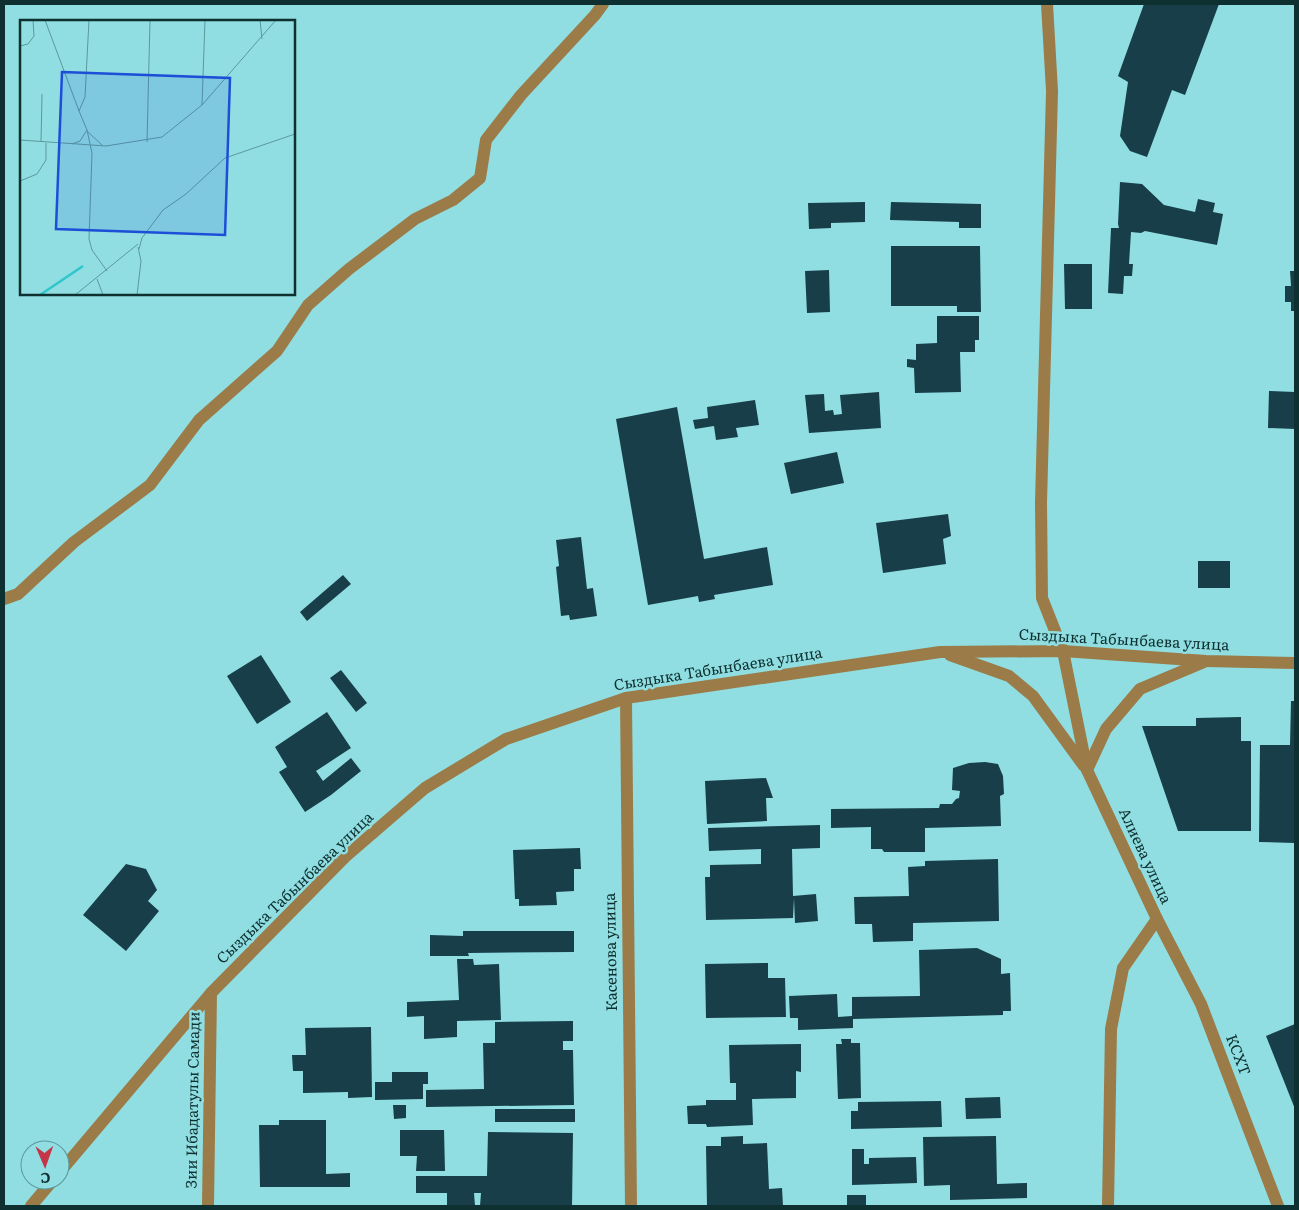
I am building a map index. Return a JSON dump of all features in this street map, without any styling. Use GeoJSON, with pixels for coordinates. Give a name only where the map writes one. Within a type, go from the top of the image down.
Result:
{"type":"FeatureCollection","features":[{"type":"Feature","properties":{"kind":"street"},"geometry":{"type":"LineString","coordinates":[[4,599],[18,594],[74,542],[150,485],[199,420],[277,351],[308,305],[321,293],[349,269],[415,219],[453,200],[480,178],[486,140],[521,95],[603,4]]}},
{"type":"Feature","properties":{"kind":"street"},"geometry":{"type":"LineString","coordinates":[[1047,4],[1052,91],[1041,504],[1042,598],[1063,651],[1087,770]]}},
{"type":"Feature","properties":{"kind":"street","name":"Сыздыка Табынбаева улица"},"geometry":{"type":"LineString","coordinates":[[70,1160],[211,993],[345,857],[425,788],[506,739],[626,698],[940,652],[1063,651],[1206,661],[1295,663]]}},
{"type":"Feature","properties":{"kind":"street"},"geometry":{"type":"LineString","coordinates":[[940,652],[1009,676],[1033,696],[1087,770]]}},
{"type":"Feature","properties":{"kind":"street"},"geometry":{"type":"LineString","coordinates":[[1087,770],[1106,730],[1140,689],[1206,661]]}},
{"type":"Feature","properties":{"kind":"street","name":"Касенова улица"},"geometry":{"type":"LineString","coordinates":[[626,698],[631,1206]]}},
{"type":"Feature","properties":{"kind":"street","name":"Алиева улица"},"geometry":{"type":"LineString","coordinates":[[1087,770],[1157,919],[1123,968],[1111,1029],[1108,1206]]}},
{"type":"Feature","properties":{"kind":"street","name":"КСХТ"},"geometry":{"type":"LineString","coordinates":[[1157,919],[1201,1004],[1278,1206]]}},
{"type":"Feature","properties":{"kind":"street","name":"Зии Ибадатулы Самади"},"geometry":{"type":"LineString","coordinates":[[208,1206],[211,993]]}},
{"type":"Feature","properties":{"kind":"street"},"geometry":{"type":"LineString","coordinates":[[31,1206],[45,1190]]}},
{"type":"Feature","properties":{"kind":"building"},"geometry":{"type":"Polygon","coordinates":[[[1144,4],[1219,4],[1185,95],[1172,90],[1147,157],[1130,151],[1120,136],[1128,82],[1118,76],[1144,4]]]}},
{"type":"Feature","properties":{"kind":"building"},"geometry":{"type":"Polygon","coordinates":[[[1120,182],[1142,184],[1164,205],[1195,212],[1198,199],[1215,203],[1213,212],[1223,214],[1217,245],[1145,231],[1141,233],[1131,232],[1129,264],[1133,264],[1132,276],[1124,276],[1123,294],[1108,293],[1111,228],[1119,228],[1120,182]]]}},
{"type":"Feature","properties":{"kind":"building"},"geometry":{"type":"Polygon","coordinates":[[[865,202],[865,222],[831,223],[831,228],[809,229],[808,203],[865,202]]]}},
{"type":"Feature","properties":{"kind":"building"},"geometry":{"type":"Polygon","coordinates":[[[891,202],[981,204],[981,228],[959,228],[959,222],[890,220],[891,202]]]}},
{"type":"Feature","properties":{"kind":"building"},"geometry":{"type":"Polygon","coordinates":[[[891,246],[980,246],[981,312],[957,312],[957,306],[891,306],[891,246]]]}},
{"type":"Feature","properties":{"kind":"building"},"geometry":{"type":"Polygon","coordinates":[[[1064,264],[1092,264],[1092,309],[1065,309],[1064,264]]]}},
{"type":"Feature","properties":{"kind":"building"},"geometry":{"type":"Polygon","coordinates":[[[829,270],[830,312],[807,313],[805,271],[829,270]]]}},
{"type":"Feature","properties":{"kind":"building"},"geometry":{"type":"Polygon","coordinates":[[[1290,271],[1295,271],[1295,311],[1291,311],[1291,302],[1285,302],[1285,286],[1291,286],[1290,271]]]}},
{"type":"Feature","properties":{"kind":"building"},"geometry":{"type":"Polygon","coordinates":[[[937,316],[979,316],[979,340],[975,340],[975,352],[960,352],[961,392],[915,393],[914,368],[907,367],[907,359],[916,360],[916,344],[937,343],[937,316]]]}},
{"type":"Feature","properties":{"kind":"building"},"geometry":{"type":"Polygon","coordinates":[[[1269,391],[1295,392],[1295,429],[1268,428],[1269,391]]]}},
{"type":"Feature","properties":{"kind":"building"},"geometry":{"type":"Polygon","coordinates":[[[879,392],[881,428],[809,433],[805,395],[824,394],[825,411],[833,410],[834,415],[842,414],[840,395],[879,392]]]}},
{"type":"Feature","properties":{"kind":"building"},"geometry":{"type":"Polygon","coordinates":[[[755,400],[759,425],[736,428],[738,437],[716,440],[714,426],[695,429],[693,420],[708,418],[707,407],[755,400]]]}},
{"type":"Feature","properties":{"kind":"building"},"geometry":{"type":"Polygon","coordinates":[[[677,407],[704,559],[767,547],[773,585],[714,595],[715,599],[699,602],[698,596],[648,605],[616,419],[677,407]]]}},
{"type":"Feature","properties":{"kind":"building"},"geometry":{"type":"Polygon","coordinates":[[[837,452],[844,483],[791,494],[784,463],[837,452]]]}},
{"type":"Feature","properties":{"kind":"building"},"geometry":{"type":"Polygon","coordinates":[[[948,514],[951,536],[943,539],[946,564],[883,573],[876,523],[948,514]]]}},
{"type":"Feature","properties":{"kind":"building"},"geometry":{"type":"Polygon","coordinates":[[[581,537],[587,589],[593,588],[597,616],[570,620],[569,615],[561,616],[556,567],[559,566],[556,540],[581,537]]]}},
{"type":"Feature","properties":{"kind":"building"},"geometry":{"type":"Polygon","coordinates":[[[1198,561],[1230,561],[1230,588],[1198,588],[1198,561]]]}},
{"type":"Feature","properties":{"kind":"building"},"geometry":{"type":"Polygon","coordinates":[[[343,575],[351,584],[307,621],[300,612],[343,575]]]}},
{"type":"Feature","properties":{"kind":"building"},"geometry":{"type":"Polygon","coordinates":[[[261,655],[291,702],[257,724],[227,676],[261,655]]]}},
{"type":"Feature","properties":{"kind":"building"},"geometry":{"type":"Polygon","coordinates":[[[341,670],[367,703],[356,712],[330,678],[341,670]]]}},
{"type":"Feature","properties":{"kind":"building"},"geometry":{"type":"Polygon","coordinates":[[[1291,701],[1295,701],[1295,843],[1259,842],[1260,745],[1290,745],[1291,701]]]}},
{"type":"Feature","properties":{"kind":"building"},"geometry":{"type":"Polygon","coordinates":[[[327,712],[351,748],[316,771],[323,781],[351,758],[361,771],[331,795],[305,812],[279,772],[287,767],[275,747],[327,712]]]}},
{"type":"Feature","properties":{"kind":"building"},"geometry":{"type":"Polygon","coordinates":[[[1241,717],[1241,741],[1251,741],[1251,831],[1178,831],[1142,726],[1196,726],[1196,718],[1241,717]]]}},
{"type":"Feature","properties":{"kind":"building"},"geometry":{"type":"Polygon","coordinates":[[[985,762],[998,764],[1003,776],[1004,794],[1000,796],[1001,826],[925,828],[925,852],[884,852],[882,849],[871,849],[871,827],[831,828],[831,809],[939,808],[940,804],[952,804],[959,798],[960,791],[952,790],[953,768],[969,763],[985,762]]]}},
{"type":"Feature","properties":{"kind":"building"},"geometry":{"type":"Polygon","coordinates":[[[766,778],[773,798],[766,798],[767,821],[707,824],[705,781],[766,778]]]}},
{"type":"Feature","properties":{"kind":"building"},"geometry":{"type":"Polygon","coordinates":[[[820,825],[820,848],[792,849],[793,896],[816,894],[818,921],[795,923],[794,898],[793,918],[706,920],[705,877],[710,877],[710,865],[761,864],[761,849],[709,851],[708,828],[820,825]]]}},
{"type":"Feature","properties":{"kind":"building"},"geometry":{"type":"Polygon","coordinates":[[[580,848],[581,869],[574,869],[574,891],[556,892],[557,905],[519,906],[519,899],[515,899],[513,850],[580,848]]]}},
{"type":"Feature","properties":{"kind":"building"},"geometry":{"type":"Polygon","coordinates":[[[998,859],[999,921],[913,923],[913,941],[873,942],[872,924],[855,924],[854,897],[909,896],[908,867],[925,866],[925,861],[998,859]]]}},
{"type":"Feature","properties":{"kind":"building"},"geometry":{"type":"Polygon","coordinates":[[[126,864],[146,869],[157,890],[148,901],[159,911],[126,951],[83,915],[126,864]]]}},
{"type":"Feature","properties":{"kind":"building"},"geometry":{"type":"Polygon","coordinates":[[[463,931],[574,931],[574,952],[468,953],[469,956],[430,956],[430,935],[463,936],[463,931]]]}},
{"type":"Feature","properties":{"kind":"building"},"geometry":{"type":"Polygon","coordinates":[[[977,948],[1001,959],[1001,974],[1010,973],[1011,1011],[1003,1011],[1003,1015],[853,1019],[853,1028],[798,1030],[798,1018],[790,1018],[789,996],[837,994],[838,1017],[852,1016],[852,997],[920,996],[919,950],[977,948]]]}},
{"type":"Feature","properties":{"kind":"building"},"geometry":{"type":"Polygon","coordinates":[[[457,959],[473,959],[474,965],[499,964],[501,1020],[457,1021],[457,1037],[424,1039],[424,1016],[407,1017],[407,1002],[459,1000],[457,959]]]}},
{"type":"Feature","properties":{"kind":"building"},"geometry":{"type":"Polygon","coordinates":[[[768,963],[768,978],[785,978],[786,1017],[706,1018],[705,964],[768,963]]]}},
{"type":"Feature","properties":{"kind":"building"},"geometry":{"type":"Polygon","coordinates":[[[573,1021],[573,1041],[563,1041],[563,1050],[573,1050],[574,1105],[426,1107],[426,1090],[484,1089],[483,1043],[495,1043],[495,1022],[573,1021]]]}},
{"type":"Feature","properties":{"kind":"building"},"geometry":{"type":"Polygon","coordinates":[[[1295,1024],[1295,1109],[1266,1036],[1295,1024]]]}},
{"type":"Feature","properties":{"kind":"building"},"geometry":{"type":"Polygon","coordinates":[[[371,1027],[372,1097],[348,1098],[348,1092],[303,1093],[303,1071],[293,1071],[292,1055],[306,1055],[305,1028],[371,1027]]]}},
{"type":"Feature","properties":{"kind":"building"},"geometry":{"type":"Polygon","coordinates":[[[841,1039],[851,1039],[851,1043],[860,1043],[861,1098],[838,1099],[836,1044],[842,1044],[841,1039]]]}},
{"type":"Feature","properties":{"kind":"building"},"geometry":{"type":"Polygon","coordinates":[[[801,1044],[801,1072],[796,1071],[796,1098],[752,1099],[753,1125],[707,1127],[706,1124],[688,1124],[687,1106],[706,1105],[706,1100],[736,1100],[736,1083],[730,1083],[729,1045],[801,1044]]]}},
{"type":"Feature","properties":{"kind":"building"},"geometry":{"type":"Polygon","coordinates":[[[392,1072],[428,1072],[428,1084],[423,1084],[423,1099],[375,1100],[375,1082],[392,1082],[392,1072]]]}},
{"type":"Feature","properties":{"kind":"building"},"geometry":{"type":"Polygon","coordinates":[[[1000,1097],[1001,1118],[966,1119],[965,1098],[1000,1097]]]}},
{"type":"Feature","properties":{"kind":"building"},"geometry":{"type":"Polygon","coordinates":[[[941,1101],[942,1127],[851,1129],[851,1111],[858,1111],[858,1102],[941,1101]]]}},
{"type":"Feature","properties":{"kind":"building"},"geometry":{"type":"Polygon","coordinates":[[[393,1105],[406,1105],[406,1118],[394,1119],[393,1105]]]}},
{"type":"Feature","properties":{"kind":"building"},"geometry":{"type":"Polygon","coordinates":[[[495,1109],[575,1109],[575,1122],[495,1122],[495,1109]]]}},
{"type":"Feature","properties":{"kind":"building"},"geometry":{"type":"Polygon","coordinates":[[[279,1120],[326,1120],[326,1174],[350,1173],[350,1187],[260,1187],[259,1125],[279,1125],[279,1120]]]}},
{"type":"Feature","properties":{"kind":"building"},"geometry":{"type":"Polygon","coordinates":[[[400,1130],[444,1130],[445,1171],[416,1171],[417,1156],[400,1156],[400,1130]]]}},
{"type":"Feature","properties":{"kind":"building"},"geometry":{"type":"Polygon","coordinates":[[[488,1132],[573,1133],[572,1206],[480,1206],[481,1193],[474,1193],[475,1206],[447,1206],[447,1193],[416,1193],[416,1176],[487,1176],[488,1132]]]}},
{"type":"Feature","properties":{"kind":"building"},"geometry":{"type":"Polygon","coordinates":[[[743,1136],[743,1144],[767,1143],[769,1189],[782,1188],[783,1206],[707,1206],[706,1146],[721,1146],[721,1137],[743,1136]]]}},
{"type":"Feature","properties":{"kind":"building"},"geometry":{"type":"Polygon","coordinates":[[[996,1136],[997,1184],[1027,1183],[1027,1198],[950,1200],[950,1185],[924,1186],[923,1137],[996,1136]]]}},
{"type":"Feature","properties":{"kind":"building"},"geometry":{"type":"Polygon","coordinates":[[[852,1149],[864,1149],[864,1164],[869,1164],[869,1158],[916,1157],[917,1183],[852,1185],[852,1149]]]}},
{"type":"Feature","properties":{"kind":"building"},"geometry":{"type":"Polygon","coordinates":[[[847,1195],[866,1195],[866,1206],[847,1206],[847,1195]]]}}]}
